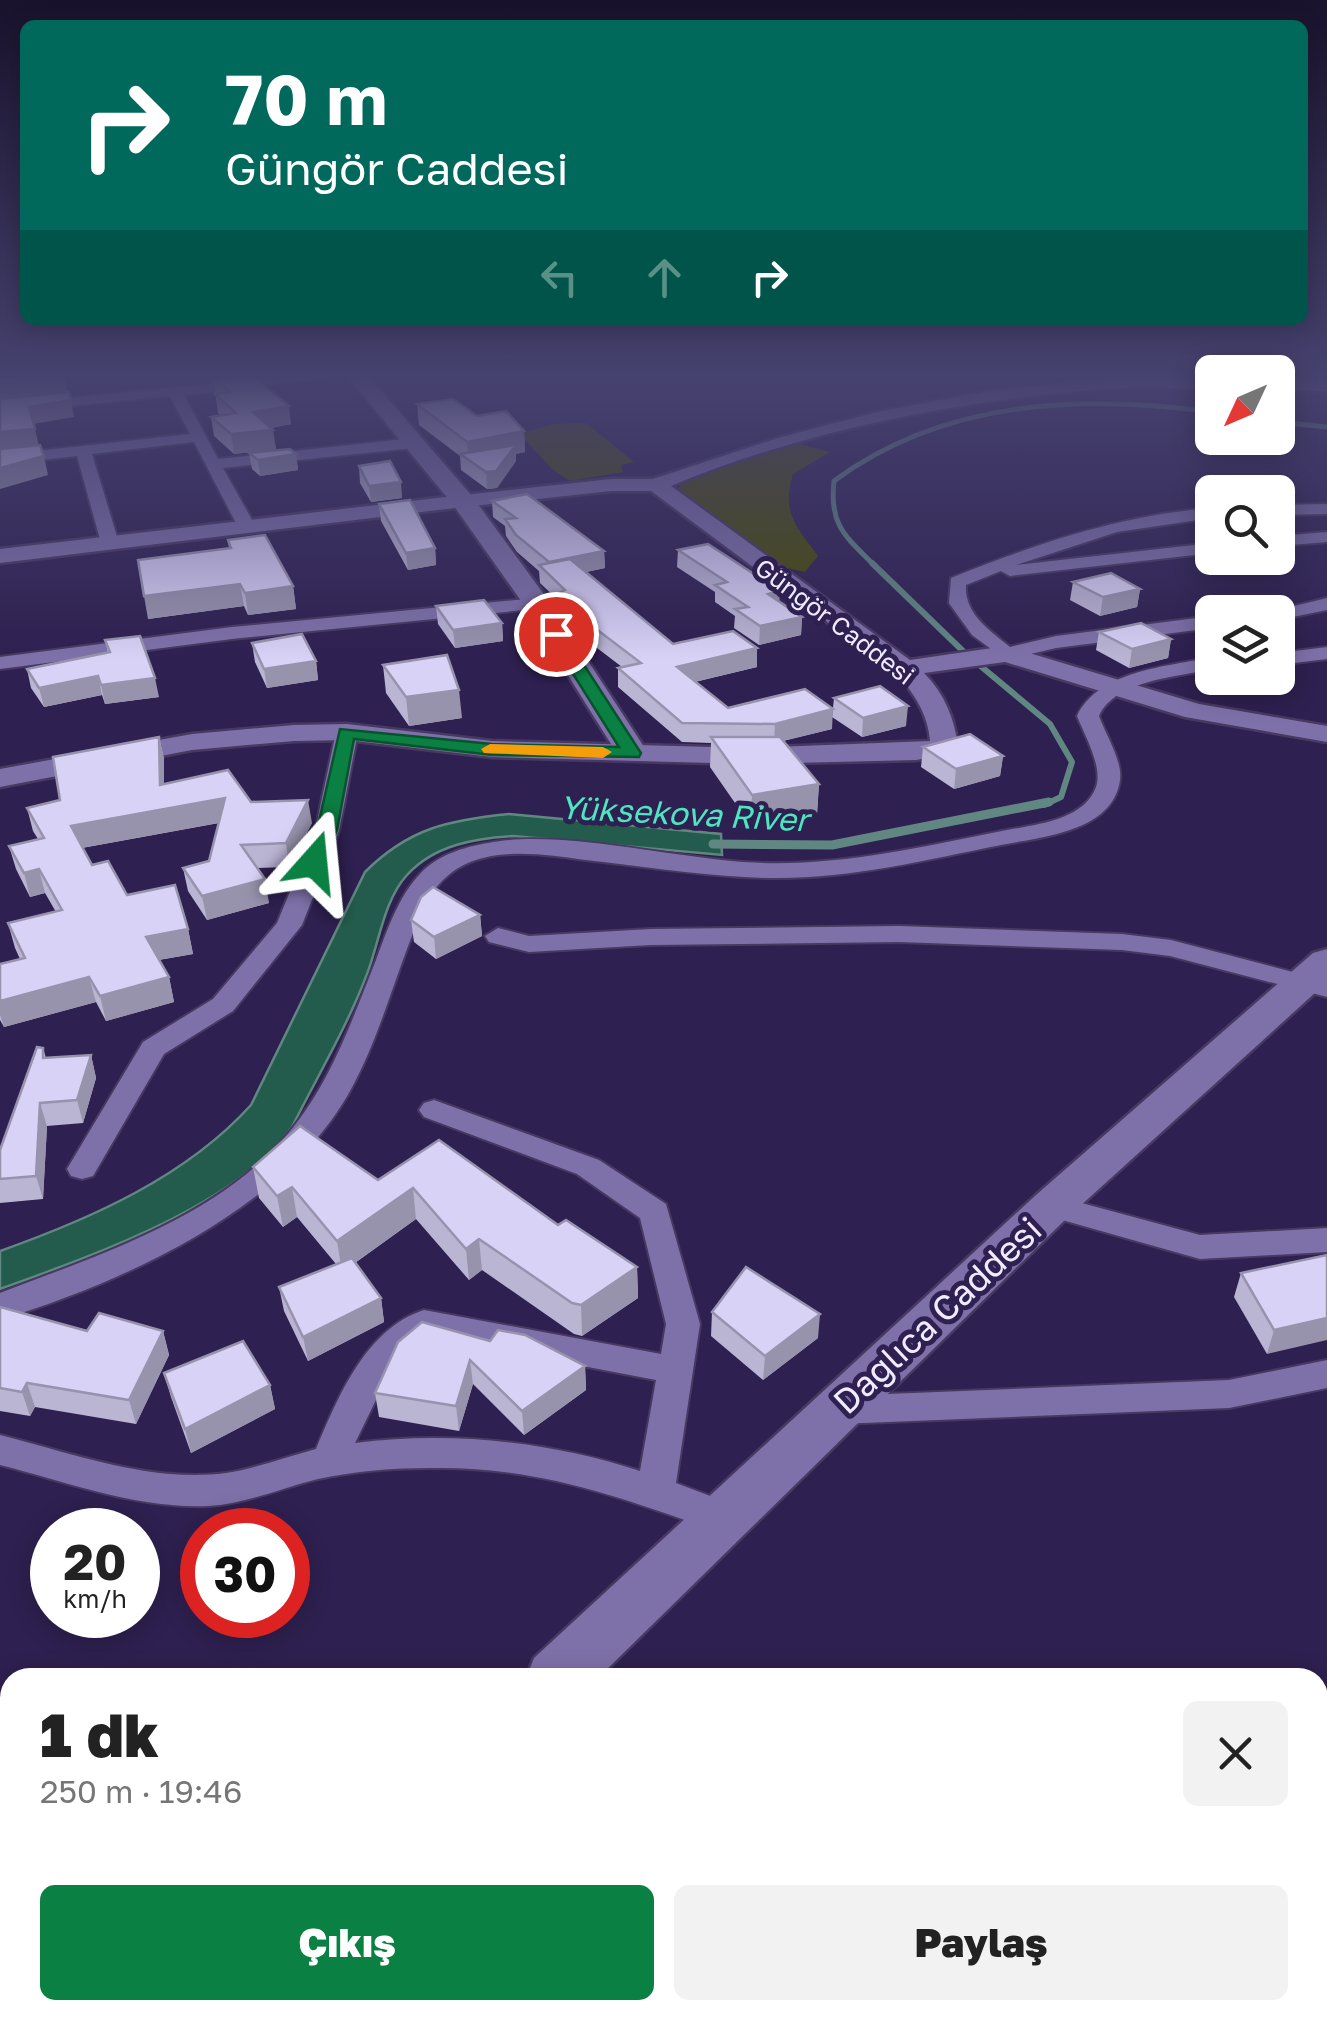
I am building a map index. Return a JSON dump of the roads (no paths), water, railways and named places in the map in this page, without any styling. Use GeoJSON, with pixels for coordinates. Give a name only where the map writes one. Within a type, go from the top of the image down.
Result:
{"type":"FeatureCollection","features":[{"type":"Feature","properties":{"kind":"main road"},"geometry":{"type":"LineString","coordinates":[[437,471],[538,604],[632,753]]}},
{"type":"Feature","properties":{"kind":"main road","name":"Dağlıca Caddesi"},"geometry":{"type":"LineString","coordinates":[[567,1668],[1052,1206],[1318,978]]}},
{"type":"Feature","properties":{"kind":"street"},"geometry":{"type":"LineString","coordinates":[[89,471],[110,543]]}},
{"type":"Feature","properties":{"kind":"street"},"geometry":{"type":"LineString","coordinates":[[218,471],[247,527]]}},
{"type":"Feature","properties":{"kind":"street"},"geometry":{"type":"LineString","coordinates":[[0,556],[611,485],[656,486],[689,471]]}},
{"type":"Feature","properties":{"kind":"street","name":"Güngör Caddesi"},"geometry":{"type":"LineString","coordinates":[[0,778],[192,742],[294,733],[347,732],[492,749],[749,756],[916,752],[944,747],[942,725],[924,688],[906,668],[656,486]]}},
{"type":"Feature","properties":{"kind":"street"},"geometry":{"type":"LineString","coordinates":[[1295,510],[1327,509]]}},
{"type":"Feature","properties":{"kind":"street"},"geometry":{"type":"LineString","coordinates":[[1195,515],[1126,524],[1036,550],[958,582],[954,594],[958,607],[1006,654],[1195,711],[1327,734]]}},
{"type":"Feature","properties":{"kind":"street"},"geometry":{"type":"LineString","coordinates":[[1295,540],[1327,537]]}},
{"type":"Feature","properties":{"kind":"street"},"geometry":{"type":"LineString","coordinates":[[974,575],[1195,550]]}},
{"type":"Feature","properties":{"kind":"street"},"geometry":{"type":"LineString","coordinates":[[0,662],[232,633],[538,604]]}},
{"type":"Feature","properties":{"kind":"street"},"geometry":{"type":"LineString","coordinates":[[1295,611],[1327,604]]}},
{"type":"Feature","properties":{"kind":"street"},"geometry":{"type":"LineString","coordinates":[[906,668],[1006,654],[1056,642],[1195,624]]}},
{"type":"Feature","properties":{"kind":"street"},"geometry":{"type":"LineString","coordinates":[[1295,657],[1327,653]]}},
{"type":"Feature","properties":{"kind":"street"},"geometry":{"type":"LineString","coordinates":[[0,1306],[128,1256],[169,1235],[240,1191],[295,1146],[342,1080],[407,915],[426,882],[447,865],[492,849],[525,846],[752,870],[810,870],[867,865],[1055,828],[1087,813],[1105,795],[1110,776],[1088,710],[1094,699],[1116,687],[1195,667]]}},
{"type":"Feature","properties":{"kind":"street"},"geometry":{"type":"LineString","coordinates":[[82,1170],[153,1048],[222,1005],[289,924],[327,830],[347,732]]}},
{"type":"Feature","properties":{"kind":"street"},"geometry":{"type":"LineString","coordinates":[[498,936],[529,944],[651,937],[898,934],[1122,942],[1318,978]]}},
{"type":"Feature","properties":{"kind":"street"},"geometry":{"type":"LineString","coordinates":[[434,1110],[588,1167],[655,1212],[683,1324],[656,1488]]}},
{"type":"Feature","properties":{"kind":"street"},"geometry":{"type":"LineString","coordinates":[[1052,1206],[1200,1247],[1327,1240]]}},
{"type":"Feature","properties":{"kind":"street"},"geometry":{"type":"LineString","coordinates":[[329,1461],[352,1405],[378,1361],[424,1323],[678,1371]]}},
{"type":"Feature","properties":{"kind":"street"},"geometry":{"type":"LineString","coordinates":[[836,1410],[1230,1394],[1327,1374]]}},
{"type":"Feature","properties":{"kind":"street"},"geometry":{"type":"LineString","coordinates":[[0,1450],[144,1485],[206,1490],[258,1484],[329,1461],[438,1452],[501,1455],[656,1488],[725,1518]]}},
{"type":"Feature","properties":{"kind":"waterway","name":"Yüksekova River"},"geometry":{"type":"LineString","coordinates":[[849,471],[834,481],[834,509],[841,529],[872,563]]}},
{"type":"Feature","properties":{"kind":"waterway","name":"Yüksekova River"},"geometry":{"type":"LineString","coordinates":[[872,563],[965,653],[1050,724],[1072,762],[1061,797],[1044,805]]}},
{"type":"Feature","properties":{"kind":"waterway","name":"Yüksekova River"},"geometry":{"type":"LineString","coordinates":[[713,844],[832,845],[1049,802]]}}]}
